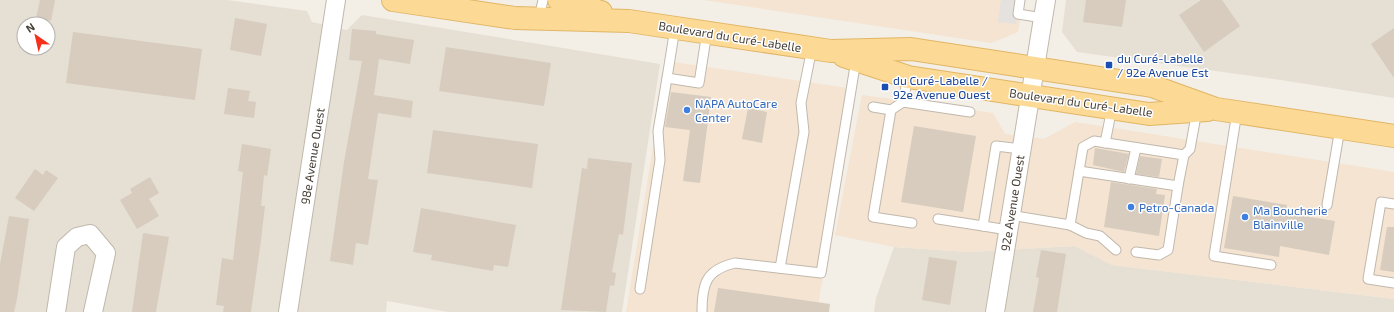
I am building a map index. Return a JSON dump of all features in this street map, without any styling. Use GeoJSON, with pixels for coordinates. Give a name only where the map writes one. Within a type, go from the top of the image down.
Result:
{"type":"FeatureCollection","features":[{"type":"Feature","properties":{"kind":"main road","name":"Boulevard du Curé-Labelle"},"geometry":{"type":"LineString","coordinates":[[393,0],[515,18],[541,9],[857,55],[911,49],[1152,86],[1212,108],[1394,136]]}},
{"type":"Feature","properties":{"kind":"main road","name":"Boulevard du Curé-Labelle"},"geometry":{"type":"LineString","coordinates":[[559,0],[629,21]]}},
{"type":"Feature","properties":{"kind":"main road","name":"Boulevard du Curé-Labelle"},"geometry":{"type":"LineString","coordinates":[[857,55],[908,77],[1149,114],[1212,108]]}},
{"type":"Feature","properties":{"kind":"street","name":"98e Avenue Ouest"},"geometry":{"type":"LineString","coordinates":[[288,312],[336,0]]}},
{"type":"Feature","properties":{"kind":"street","name":"92e Avenue Ouest"},"geometry":{"type":"LineString","coordinates":[[995,312],[1046,0]]}},
{"type":"Feature","properties":{"kind":"street"},"geometry":{"type":"LineString","coordinates":[[56,312],[66,247],[77,237],[90,234],[106,253],[94,312]]}},
{"type":"Feature","properties":{"kind":"lane"},"geometry":{"type":"LineString","coordinates":[[1020,0],[1018,14],[1043,18]]}},
{"type":"Feature","properties":{"kind":"lane"},"geometry":{"type":"LineString","coordinates":[[640,289],[660,160],[658,131],[675,28]]}},
{"type":"Feature","properties":{"kind":"lane"},"geometry":{"type":"LineString","coordinates":[[667,78],[698,83],[707,32]]}},
{"type":"Feature","properties":{"kind":"lane"},"geometry":{"type":"LineString","coordinates":[[780,268],[804,132],[801,103],[822,50]]}},
{"type":"Feature","properties":{"kind":"lane"},"geometry":{"type":"LineString","coordinates":[[702,312],[705,282],[710,276],[727,265],[734,263],[821,273],[857,55]]}},
{"type":"Feature","properties":{"kind":"lane"},"geometry":{"type":"LineString","coordinates":[[903,102],[908,77]]}},
{"type":"Feature","properties":{"kind":"lane"},"geometry":{"type":"LineString","coordinates":[[873,107],[891,110],[903,102],[970,112]]}},
{"type":"Feature","properties":{"kind":"lane"},"geometry":{"type":"LineString","coordinates":[[1105,143],[1112,108]]}},
{"type":"Feature","properties":{"kind":"lane"},"geometry":{"type":"LineString","coordinates":[[1136,252],[1159,255],[1168,250],[1184,155],[1190,149],[1212,108]]}},
{"type":"Feature","properties":{"kind":"lane"},"geometry":{"type":"LineString","coordinates":[[1212,108],[1214,256],[1271,265]]}},
{"type":"Feature","properties":{"kind":"lane"},"geometry":{"type":"LineString","coordinates":[[891,110],[873,217],[912,223]]}},
{"type":"Feature","properties":{"kind":"lane"},"geometry":{"type":"LineString","coordinates":[[1327,205],[1340,128]]}},
{"type":"Feature","properties":{"kind":"lane"},"geometry":{"type":"LineString","coordinates":[[1070,225],[1083,147],[1094,141],[1184,155]]}},
{"type":"Feature","properties":{"kind":"lane"},"geometry":{"type":"LineString","coordinates":[[983,226],[996,146],[1021,149]]}},
{"type":"Feature","properties":{"kind":"lane"},"geometry":{"type":"LineString","coordinates":[[1129,178],[1136,148]]}},
{"type":"Feature","properties":{"kind":"lane"},"geometry":{"type":"LineString","coordinates":[[1079,171],[1178,186]]}},
{"type":"Feature","properties":{"kind":"lane"},"geometry":{"type":"LineString","coordinates":[[1394,204],[1380,202],[1368,279],[1394,283]]}},
{"type":"Feature","properties":{"kind":"lane"},"geometry":{"type":"LineString","coordinates":[[938,219],[983,226],[1009,223],[1070,225],[1086,233],[1100,236],[1116,250]]}},
{"type":"Feature","properties":{"kind":"shaded area"},"geometry":{"type":"Polygon","coordinates":[[[0,0],[227,0],[307,11],[312,22],[347,30],[362,15],[660,64],[622,312],[448,312],[387,301],[386,312],[0,312],[0,0]]]}},
{"type":"Feature","properties":{"kind":"shaded area"},"geometry":{"type":"Polygon","coordinates":[[[704,0],[1023,0],[1018,32],[991,43],[704,0]]]}},
{"type":"Feature","properties":{"kind":"shaded area"},"geometry":{"type":"Polygon","coordinates":[[[1001,0],[1020,0],[1016,24],[998,22],[1001,0]]]}},
{"type":"Feature","properties":{"kind":"shaded area"},"geometry":{"type":"Polygon","coordinates":[[[1066,0],[1394,0],[1394,98],[1281,80],[1077,52],[1062,32],[1066,0]]]}},
{"type":"Feature","properties":{"kind":"shaded area"},"geometry":{"type":"Polygon","coordinates":[[[667,61],[854,89],[817,312],[626,312],[667,61]]]}},
{"type":"Feature","properties":{"kind":"shaded area"},"geometry":{"type":"Polygon","coordinates":[[[862,95],[993,113],[1005,134],[1044,139],[1075,122],[1394,172],[1394,299],[1112,265],[1075,246],[969,252],[894,247],[835,235],[862,95]]]}},
{"type":"Feature","properties":{"kind":"shaded area"},"geometry":{"type":"Polygon","coordinates":[[[1075,246],[1112,265],[1394,299],[1394,312],[874,312],[876,298],[894,247],[969,252],[1075,246]]]}},
{"type":"Feature","properties":{"kind":"building"},"geometry":{"type":"Polygon","coordinates":[[[40,0],[55,0],[52,16],[36,16],[40,0]]]}},
{"type":"Feature","properties":{"kind":"building"},"geometry":{"type":"Polygon","coordinates":[[[1086,0],[1126,0],[1122,27],[1083,22],[1086,0]]]}},
{"type":"Feature","properties":{"kind":"building"},"geometry":{"type":"Polygon","coordinates":[[[1201,0],[1222,0],[1240,26],[1204,52],[1179,15],[1201,0]]]}},
{"type":"Feature","properties":{"kind":"building"},"geometry":{"type":"Polygon","coordinates":[[[235,18],[267,24],[261,56],[230,50],[235,18]]]}},
{"type":"Feature","properties":{"kind":"building"},"geometry":{"type":"Polygon","coordinates":[[[1394,28],[1394,78],[1371,44],[1394,28]]]}},
{"type":"Feature","properties":{"kind":"building"},"geometry":{"type":"Polygon","coordinates":[[[352,29],[376,31],[376,34],[414,40],[410,64],[379,59],[374,95],[413,101],[411,118],[378,113],[368,179],[378,180],[368,245],[356,243],[353,265],[330,261],[344,162],[362,61],[349,60],[352,29]]]}},
{"type":"Feature","properties":{"kind":"building"},"geometry":{"type":"Polygon","coordinates":[[[73,32],[202,49],[195,100],[66,83],[73,32]]]}},
{"type":"Feature","properties":{"kind":"building"},"geometry":{"type":"Polygon","coordinates":[[[446,47],[551,63],[544,106],[439,91],[446,47]]]}},
{"type":"Feature","properties":{"kind":"building"},"geometry":{"type":"Polygon","coordinates":[[[228,88],[250,91],[248,101],[256,102],[254,118],[224,114],[228,88]]]}},
{"type":"Feature","properties":{"kind":"building"},"geometry":{"type":"Polygon","coordinates":[[[671,92],[711,97],[700,183],[683,181],[690,130],[665,127],[671,92]]]}},
{"type":"Feature","properties":{"kind":"building"},"geometry":{"type":"Polygon","coordinates":[[[748,108],[767,112],[762,143],[742,139],[748,108]]]}},
{"type":"Feature","properties":{"kind":"building"},"geometry":{"type":"Polygon","coordinates":[[[914,126],[976,136],[963,212],[901,202],[914,126]]]}},
{"type":"Feature","properties":{"kind":"building"},"geometry":{"type":"Polygon","coordinates":[[[433,130],[538,144],[532,188],[427,173],[433,130]]]}},
{"type":"Feature","properties":{"kind":"building"},"geometry":{"type":"Polygon","coordinates":[[[242,144],[271,149],[267,176],[264,175],[261,206],[265,206],[251,312],[223,312],[224,306],[216,305],[222,258],[233,260],[243,172],[238,171],[242,144]]]}},
{"type":"Feature","properties":{"kind":"building"},"geometry":{"type":"Polygon","coordinates":[[[1095,148],[1129,154],[1124,172],[1093,165],[1095,148]]]}},
{"type":"Feature","properties":{"kind":"building"},"geometry":{"type":"Polygon","coordinates":[[[1140,156],[1162,159],[1159,177],[1136,174],[1140,156]]]}},
{"type":"Feature","properties":{"kind":"building"},"geometry":{"type":"Polygon","coordinates":[[[588,158],[632,163],[623,235],[619,234],[612,272],[616,273],[614,286],[610,285],[606,312],[561,310],[582,168],[587,169],[588,158]]]}},
{"type":"Feature","properties":{"kind":"building"},"geometry":{"type":"Polygon","coordinates":[[[35,169],[43,175],[46,170],[58,178],[34,211],[15,198],[35,169]]]}},
{"type":"Feature","properties":{"kind":"building"},"geometry":{"type":"Polygon","coordinates":[[[150,177],[159,193],[149,199],[159,216],[137,229],[120,200],[132,193],[130,189],[150,177]]]}},
{"type":"Feature","properties":{"kind":"building"},"geometry":{"type":"Polygon","coordinates":[[[1111,182],[1157,189],[1156,194],[1165,195],[1159,236],[1104,227],[1111,182]]]}},
{"type":"Feature","properties":{"kind":"building"},"geometry":{"type":"Polygon","coordinates":[[[1233,196],[1287,205],[1285,213],[1335,221],[1329,255],[1280,246],[1279,257],[1224,248],[1233,196]]]}},
{"type":"Feature","properties":{"kind":"building"},"geometry":{"type":"Polygon","coordinates":[[[421,208],[516,225],[508,267],[494,265],[493,271],[431,260],[432,255],[413,252],[421,208]]]}},
{"type":"Feature","properties":{"kind":"building"},"geometry":{"type":"Polygon","coordinates":[[[9,216],[29,219],[14,312],[0,312],[0,264],[9,216]]]}},
{"type":"Feature","properties":{"kind":"building"},"geometry":{"type":"Polygon","coordinates":[[[1387,227],[1394,227],[1394,272],[1380,270],[1387,227]]]}},
{"type":"Feature","properties":{"kind":"building"},"geometry":{"type":"Polygon","coordinates":[[[143,233],[169,237],[156,312],[132,312],[143,233]]]}},
{"type":"Feature","properties":{"kind":"building"},"geometry":{"type":"Polygon","coordinates":[[[1041,250],[1066,254],[1057,312],[1033,312],[1039,278],[1036,277],[1041,250]]]}},
{"type":"Feature","properties":{"kind":"building"},"geometry":{"type":"Polygon","coordinates":[[[929,257],[957,261],[950,305],[922,300],[929,257]]]}},
{"type":"Feature","properties":{"kind":"building"},"geometry":{"type":"Polygon","coordinates":[[[718,288],[830,304],[829,312],[714,312],[718,288]]]}},
{"type":"Feature","properties":{"kind":"place","name":"du Curé-Labelle / 92e Avenue Est"},"geometry":{"type":"Point","coordinates":[1109,65]}},
{"type":"Feature","properties":{"kind":"place","name":"du Curé-Labelle / 92e Avenue Ouest"},"geometry":{"type":"Point","coordinates":[885,87]}},
{"type":"Feature","properties":{"kind":"place","name":"NAPA AutoCare Center"},"geometry":{"type":"Point","coordinates":[687,110]}},
{"type":"Feature","properties":{"kind":"place","name":"Petro-Canada"},"geometry":{"type":"Point","coordinates":[1131,207]}},
{"type":"Feature","properties":{"kind":"place","name":"Ma Boucherie Blainville"},"geometry":{"type":"Point","coordinates":[1245,217]}}]}
